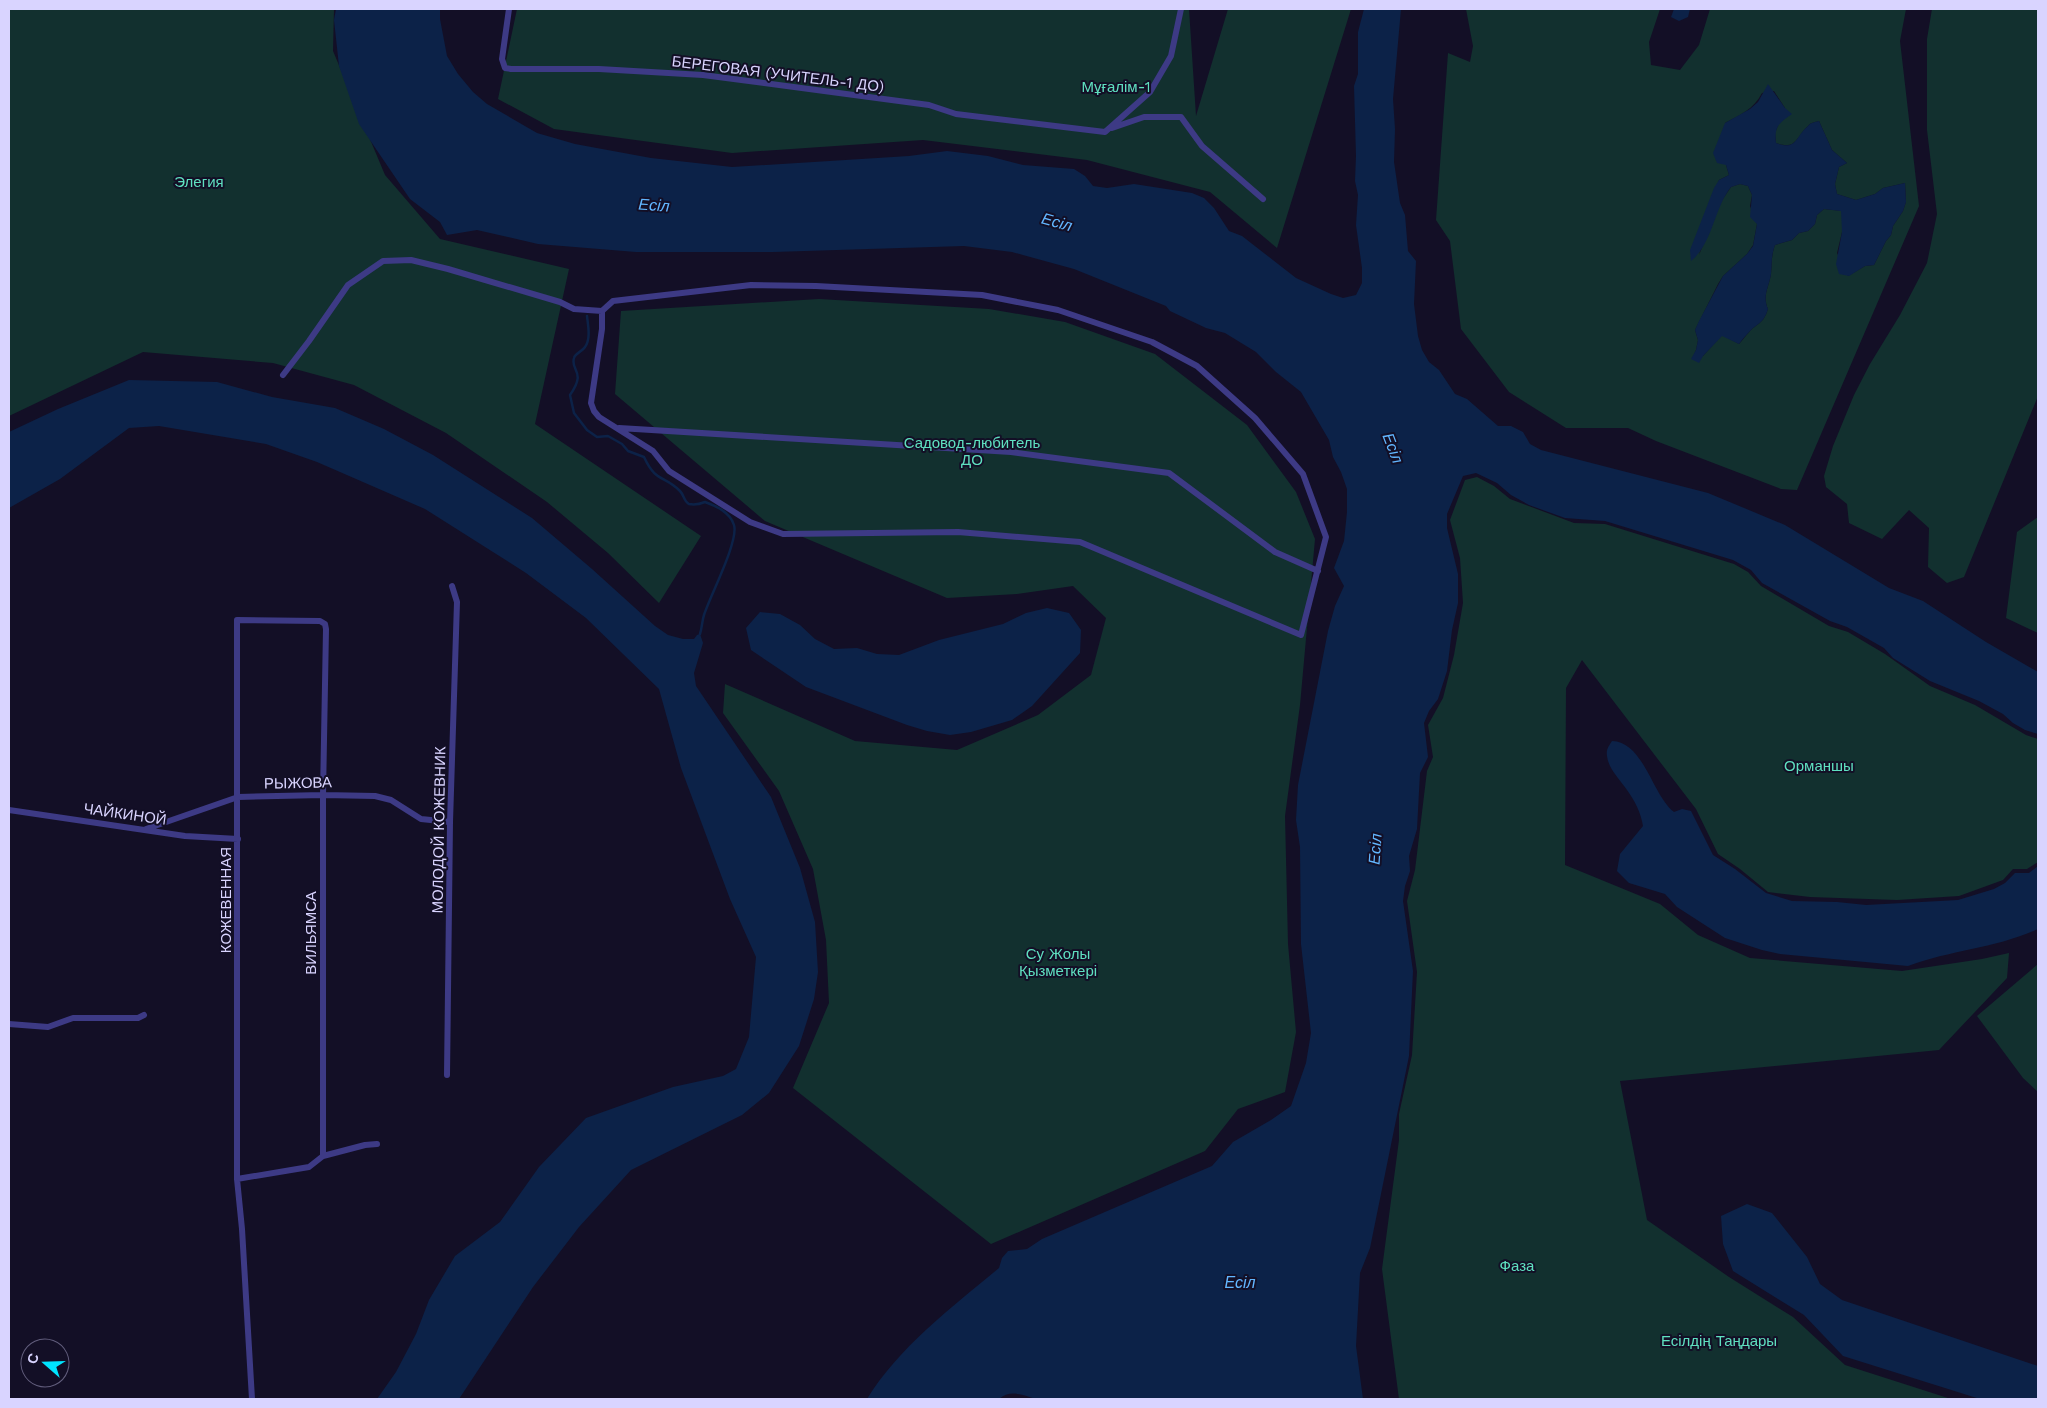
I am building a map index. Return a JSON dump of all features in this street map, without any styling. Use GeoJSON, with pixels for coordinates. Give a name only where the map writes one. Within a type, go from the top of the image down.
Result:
{"type":"FeatureCollection","features":[{"type":"Feature","properties":{"kind":"street","name":"БЕРЕГОВАЯ (УЧИТЕЛЬ-1 ДО)"},"geometry":{"type":"LineString","coordinates":[[509,9],[502,59],[505,68],[599,69],[703,75],[929,105],[956,114],[1107,131]]}},
{"type":"Feature","properties":{"kind":"street"},"geometry":{"type":"LineString","coordinates":[[1107,131],[1150,92],[1171,56],[1180,9]]}},
{"type":"Feature","properties":{"kind":"street"},"geometry":{"type":"LineString","coordinates":[[1107,131],[1144,117],[1181,118],[1202,146],[1263,199]]}},
{"type":"Feature","properties":{"kind":"street"},"geometry":{"type":"LineString","coordinates":[[283,375],[348,285],[383,261],[411,260],[448,269],[560,302],[574,309],[602,310],[613,301],[751,285],[865,288],[982,295],[1058,310],[1152,342],[1197,366],[1255,418],[1303,474],[1326,537],[1301,636],[1080,542],[958,532],[783,534],[750,522],[668,471],[653,451],[599,417],[594,411],[591,403],[602,329],[602,310]]}},
{"type":"Feature","properties":{"kind":"street"},"geometry":{"type":"LineString","coordinates":[[618,428],[1011,452],[1169,473],[1275,552],[1318,571]]}},
{"type":"Feature","properties":{"kind":"street","name":"МОЛОДОЙ КОЖЕВНИК"},"geometry":{"type":"LineString","coordinates":[[447,1075],[450,822],[457,602],[452,586]]}},
{"type":"Feature","properties":{"kind":"street","name":"КОЖЕВЕННАЯ"},"geometry":{"type":"LineString","coordinates":[[252,1399],[242,1229],[237,1180],[237,620],[320,621]]}},
{"type":"Feature","properties":{"kind":"street","name":"ВИЛЬЯМСА"},"geometry":{"type":"LineString","coordinates":[[320,621],[325,624],[326,629],[323,794],[324,1156]]}},
{"type":"Feature","properties":{"kind":"street","name":"РЫЖОВА"},"geometry":{"type":"LineString","coordinates":[[146,829],[238,797],[323,794],[376,796],[391,800],[421,819],[434,822],[450,822]]}},
{"type":"Feature","properties":{"kind":"street","name":"ЧАЙКИНОЙ"},"geometry":{"type":"LineString","coordinates":[[9,810],[185,836],[238,839]]}},
{"type":"Feature","properties":{"kind":"street"},"geometry":{"type":"LineString","coordinates":[[9,1024],[48,1027],[72,1018],[138,1018],[144,1015]]}},
{"type":"Feature","properties":{"kind":"street"},"geometry":{"type":"LineString","coordinates":[[237,1180],[309,1167],[324,1156],[365,1145],[377,1144]]}},
{"type":"Feature","properties":{"kind":"green space","name":"Элегия"},"geometry":{"type":"Polygon","coordinates":[[[9,9],[334,9],[333,51],[385,175],[440,239],[569,269],[535,424],[701,536],[659,603],[608,553],[547,502],[446,433],[354,385],[273,363],[143,352],[9,416],[9,9]]]}},
{"type":"Feature","properties":{"kind":"green space","name":"Мұғалім-1"},"geometry":{"type":"Polygon","coordinates":[[[517,9],[1189,9],[1196,116],[1228,9],[1351,9],[1277,248],[1210,192],[1087,160],[923,140],[732,153],[554,129],[498,99],[517,9]]]}},
{"type":"Feature","properties":{"kind":"green space"},"geometry":{"type":"Polygon","coordinates":[[[1466,9],[1660,9],[1649,42],[1651,65],[1680,70],[1699,45],[1710,9],[1906,9],[1900,41],[1919,206],[1797,490],[1781,489],[1656,441],[1628,428],[1566,428],[1509,392],[1461,329],[1450,241],[1436,220],[1448,53],[1470,62],[1473,46],[1466,9]],[[1774,91],[1762,93],[1751,107],[1725,123],[1726,165],[1729,175],[1719,180],[1699,255],[1720,203],[1731,187],[1740,184],[1748,186],[1752,195],[1750,206],[1757,224],[1753,245],[1747,254],[1723,276],[1695,330],[1698,340],[1692,359],[1703,356],[1722,335],[1739,344],[1762,320],[1768,309],[1766,296],[1775,245],[1792,240],[1799,233],[1808,231],[1815,224],[1817,215],[1824,209],[1842,211],[1842,232],[1837,253],[1848,276],[1865,266],[1874,265],[1891,235],[1893,226],[1903,211],[1906,202],[1905,183],[1883,188],[1875,194],[1856,200],[1837,194],[1835,184],[1839,167],[1847,163],[1832,150],[1819,121],[1809,125],[1792,144],[1783,145],[1776,143],[1775,133],[1785,108],[1774,91]]]}},
{"type":"Feature","properties":{"kind":"green space"},"geometry":{"type":"Polygon","coordinates":[[[1932,9],[2038,9],[2038,396],[1964,577],[1947,583],[1928,567],[1929,528],[1909,510],[1882,539],[1849,523],[1847,504],[1826,487],[1824,476],[1833,446],[1854,395],[1870,364],[1900,315],[1927,263],[1937,214],[1927,130],[1927,39],[1932,9]]]}},
{"type":"Feature","properties":{"kind":"green space"},"geometry":{"type":"Polygon","coordinates":[[[819,299],[989,309],[1065,322],[1155,354],[1247,425],[1296,492],[1315,539],[1300,705],[1285,816],[1288,944],[1296,1032],[1285,1092],[1238,1109],[1205,1151],[991,1244],[793,1088],[829,1003],[826,940],[813,869],[779,791],[723,713],[725,684],[855,741],[957,750],[1038,715],[1091,675],[1106,618],[1073,586],[1017,594],[947,598],[765,521],[615,394],[621,311],[819,299]]]}},
{"type":"Feature","properties":{"kind":"green space","name":"Орманшы"},"geometry":{"type":"Polygon","coordinates":[[[1477,477],[1494,486],[1510,499],[1574,523],[1605,524],[1734,564],[1748,572],[1761,586],[1829,626],[1848,632],[1885,654],[1930,686],[1975,705],[2026,735],[2038,739],[2038,862],[2027,869],[2013,869],[2003,880],[1959,896],[1897,900],[1810,897],[1768,892],[1718,854],[1696,809],[1582,660],[1566,688],[1565,865],[1660,904],[1698,935],[1750,958],[1902,971],[2009,953],[2007,978],[1939,1050],[1620,1081],[1647,1220],[1729,1277],[1793,1317],[1845,1365],[1951,1399],[1399,1399],[1382,1269],[1399,1140],[1399,1114],[1412,1055],[1417,972],[1407,901],[1415,870],[1427,771],[1433,757],[1428,725],[1443,698],[1454,655],[1463,603],[1460,558],[1450,520],[1465,480],[1477,477]]]}},
{"type":"Feature","properties":{"kind":"green space"},"geometry":{"type":"Polygon","coordinates":[[[2038,517],[2038,633],[2006,618],[2017,532],[2038,517]]]}},
{"type":"Feature","properties":{"kind":"green space"},"geometry":{"type":"Polygon","coordinates":[[[2038,964],[2038,1092],[2023,1078],[1977,1016],[2038,964]]]}},
{"type":"Feature","properties":{"kind":"water","name":"Есіл"},"geometry":{"type":"Polygon","coordinates":[[[336,9],[440,9],[447,56],[458,74],[473,92],[487,104],[537,133],[575,144],[651,158],[732,167],[909,156],[947,151],[988,156],[1023,165],[1074,169],[1085,176],[1093,186],[1107,188],[1134,184],[1192,193],[1204,198],[1214,208],[1229,231],[1242,236],[1296,278],[1343,298],[1356,295],[1362,283],[1362,268],[1356,225],[1358,195],[1355,181],[1354,86],[1358,74],[1358,32],[1364,9],[1401,9],[1393,99],[1395,129],[1394,162],[1400,203],[1405,215],[1408,251],[1416,261],[1414,304],[1418,336],[1422,350],[1429,362],[1439,370],[1455,394],[1467,399],[1498,426],[1511,426],[1523,432],[1530,444],[1541,450],[1708,493],[1785,525],[1889,588],[1923,601],[1986,642],[2038,672],[2038,734],[2025,730],[2003,714],[1979,701],[1930,681],[1893,658],[1884,648],[1847,627],[1830,621],[1762,583],[1751,570],[1733,560],[1605,521],[1565,518],[1529,505],[1511,495],[1497,483],[1476,473],[1463,476],[1447,514],[1447,528],[1458,574],[1458,603],[1452,630],[1447,671],[1438,699],[1429,711],[1424,723],[1428,757],[1420,773],[1417,829],[1409,856],[1410,871],[1403,901],[1413,971],[1409,1056],[1370,1248],[1360,1273],[1356,1346],[1363,1399],[1036,1399],[1008,1394],[999,1399],[867,1399],[880,1380],[910,1345],[999,1268],[1002,1258],[1008,1251],[1027,1249],[1042,1239],[1212,1166],[1233,1142],[1291,1106],[1306,1063],[1311,1033],[1301,944],[1300,847],[1296,820],[1298,785],[1328,631],[1335,606],[1344,586],[1334,568],[1344,541],[1347,489],[1333,457],[1329,440],[1301,392],[1276,372],[1256,352],[1225,333],[1206,328],[1170,311],[1166,306],[1074,269],[1012,252],[964,246],[773,252],[636,252],[538,244],[477,230],[447,235],[440,222],[410,199],[359,124],[339,66],[334,20],[336,9]]]}},
{"type":"Feature","properties":{"kind":"water"},"geometry":{"type":"Polygon","coordinates":[[[1674,9],[1690,9],[1688,17],[1679,21],[1671,17],[1674,9]]]}},
{"type":"Feature","properties":{"kind":"water"},"geometry":{"type":"Polygon","coordinates":[[[1768,84],[1785,108],[1792,114],[1777,128],[1776,143],[1783,145],[1792,144],[1809,125],[1819,121],[1832,150],[1847,163],[1839,167],[1835,184],[1837,194],[1856,200],[1875,194],[1883,188],[1905,183],[1906,202],[1903,211],[1893,226],[1891,235],[1874,265],[1865,266],[1849,276],[1839,274],[1836,264],[1842,232],[1841,211],[1824,209],[1817,215],[1815,224],[1808,231],[1799,233],[1792,240],[1775,245],[1766,296],[1768,309],[1764,317],[1739,344],[1722,336],[1699,363],[1691,359],[1696,350],[1698,340],[1695,330],[1723,276],[1753,246],[1757,224],[1750,217],[1752,195],[1748,186],[1740,184],[1731,187],[1725,195],[1704,245],[1691,261],[1690,250],[1714,188],[1719,180],[1729,175],[1726,165],[1717,163],[1713,153],[1725,123],[1750,109],[1758,102],[1768,84]]]}},
{"type":"Feature","properties":{"kind":"water"},"geometry":{"type":"Polygon","coordinates":[[[129,380],[217,382],[272,397],[335,408],[384,429],[433,455],[532,518],[655,626],[668,635],[683,639],[694,639],[700,634],[703,643],[694,673],[696,686],[771,797],[800,868],[815,922],[818,972],[814,999],[799,1046],[769,1093],[742,1115],[631,1170],[579,1227],[533,1287],[459,1399],[377,1399],[396,1372],[416,1334],[429,1300],[455,1256],[500,1222],[539,1167],[586,1118],[673,1087],[723,1076],[736,1069],[749,1037],[756,957],[730,899],[681,768],[659,689],[586,618],[526,573],[425,509],[317,462],[266,444],[159,426],[129,428],[60,479],[9,508],[9,432],[58,409],[129,380]]]}},
{"type":"Feature","properties":{"kind":"water"},"geometry":{"type":"Polygon","coordinates":[[[1047,608],[1069,613],[1081,630],[1080,653],[1032,706],[1012,720],[971,732],[950,735],[907,725],[806,687],[751,650],[746,628],[760,612],[780,614],[800,625],[815,639],[834,649],[857,648],[877,654],[899,655],[939,640],[1003,624],[1026,613],[1047,608]]]}},
{"type":"Feature","properties":{"kind":"water"},"geometry":{"type":"Polygon","coordinates":[[[1612,741],[1623,744],[1640,759],[1666,804],[1674,812],[1682,809],[1691,811],[1713,855],[1766,893],[1792,901],[1866,905],[1958,900],[1994,889],[2005,883],[2015,873],[2029,873],[2038,866],[2038,929],[2006,941],[1941,956],[1908,966],[1780,954],[1725,938],[1677,907],[1665,894],[1629,883],[1617,871],[1620,854],[1643,826],[1635,803],[1608,760],[1607,751],[1612,741]]]}},
{"type":"Feature","properties":{"kind":"water"},"geometry":{"type":"Polygon","coordinates":[[[1747,1204],[1772,1213],[1807,1257],[1820,1284],[1842,1300],[2038,1366],[2038,1399],[1980,1399],[1843,1356],[1804,1315],[1733,1271],[1723,1244],[1721,1216],[1747,1204]]]}},
{"type":"Feature","properties":{"kind":"waterway"},"geometry":{"type":"LineString","coordinates":[[587,316],[589,332],[587,344],[575,356],[573,362],[578,376],[575,387],[570,395],[574,413],[587,430],[597,437],[608,436],[622,444],[628,451],[644,457],[652,471],[680,491],[687,503],[699,504],[705,502],[714,505],[726,513],[734,525],[732,543],[704,615],[700,634]]}},
{"type":"Feature","properties":{"kind":"park label","name":"Садовод-любитель ДО"},"geometry":{"type":"Point","coordinates":[972,452]}},
{"type":"Feature","properties":{"kind":"park label","name":"Су Жолы Қызметкері"},"geometry":{"type":"Point","coordinates":[1058,962]}},
{"type":"Feature","properties":{"kind":"park label","name":"Фаза"},"geometry":{"type":"Point","coordinates":[1517,1266]}},
{"type":"Feature","properties":{"kind":"park label","name":"Есілдің Таңдары"},"geometry":{"type":"Point","coordinates":[1719,1341]}}]}
